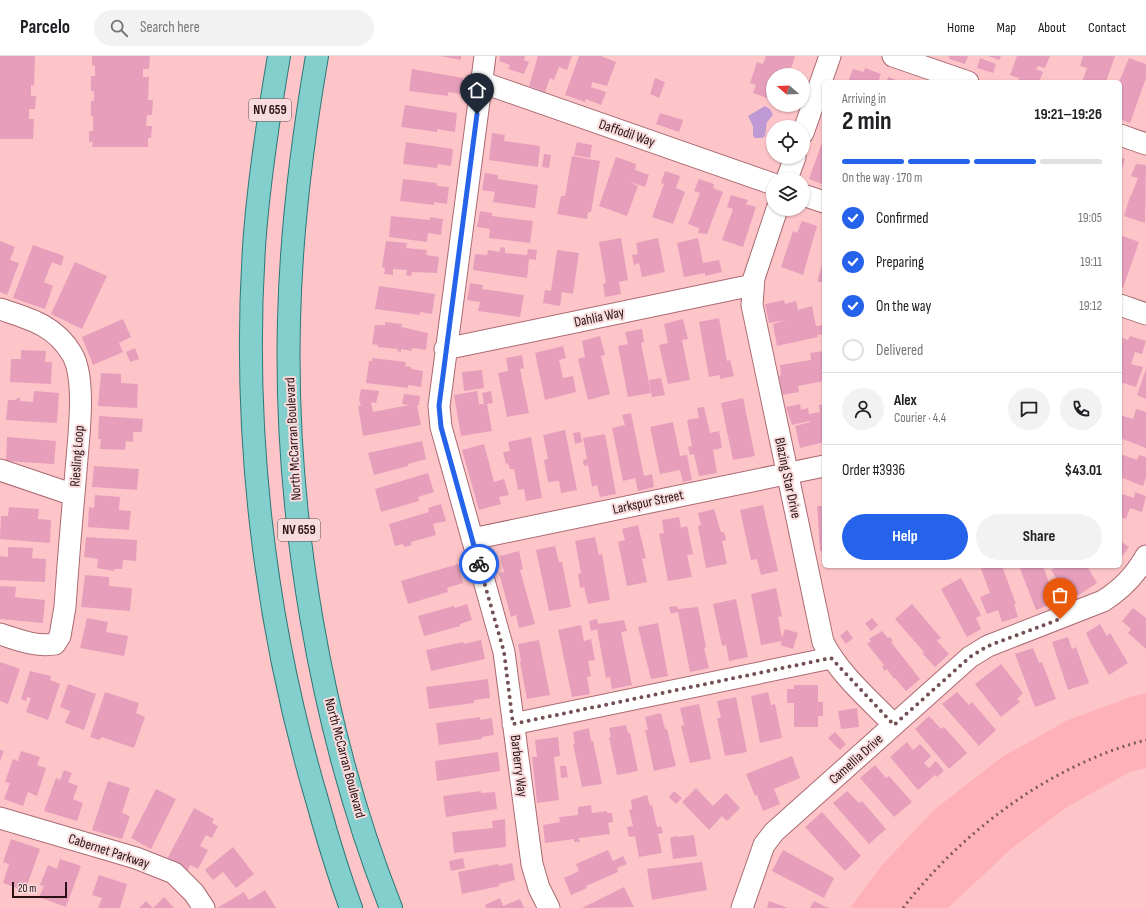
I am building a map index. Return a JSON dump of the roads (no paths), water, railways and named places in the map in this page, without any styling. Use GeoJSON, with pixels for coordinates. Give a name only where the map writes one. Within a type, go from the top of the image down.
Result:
{"type":"FeatureCollection","features":[{"type":"Feature","properties":{"kind":"main road","name":"NV 659"},"geometry":{"type":"LineString","coordinates":[[279,56],[262,163],[255,233],[253,290],[254,430],[260,512],[274,613],[293,710],[325,830],[352,908]]}},
{"type":"Feature","properties":{"kind":"main road","name":"North McCarran Boulevard"},"geometry":{"type":"LineString","coordinates":[[317,56],[303,142],[292,257],[289,321],[292,462],[298,526],[319,656],[336,732],[354,799],[391,908]]}},
{"type":"Feature","properties":{"kind":"main road"},"geometry":{"type":"LineString","coordinates":[[303,142],[332,56]]}},
{"type":"Feature","properties":{"kind":"street","name":"Barberry Way"},"geometry":{"type":"LineString","coordinates":[[485,56],[445,349],[439,406],[441,427],[504,652],[532,864],[539,888],[549,908]]}},
{"type":"Feature","properties":{"kind":"street"},"geometry":{"type":"LineString","coordinates":[[808,120],[830,56]]}},
{"type":"Feature","properties":{"kind":"street"},"geometry":{"type":"LineString","coordinates":[[893,56],[962,80]]}},
{"type":"Feature","properties":{"kind":"street","name":"Daffodil Way"},"geometry":{"type":"LineString","coordinates":[[481,82],[766,182]]}},
{"type":"Feature","properties":{"kind":"street"},"geometry":{"type":"LineString","coordinates":[[1122,136],[1146,144]]}},
{"type":"Feature","properties":{"kind":"street"},"geometry":{"type":"LineString","coordinates":[[810,197],[822,201]]}},
{"type":"Feature","properties":{"kind":"street","name":"Blazing Star Drive"},"geometry":{"type":"LineString","coordinates":[[775,216],[753,285],[752,305],[824,642],[831,658],[894,725]]}},
{"type":"Feature","properties":{"kind":"street","name":"Dahlia Way"},"geometry":{"type":"LineString","coordinates":[[445,349],[753,285]]}},
{"type":"Feature","properties":{"kind":"street"},"geometry":{"type":"LineString","coordinates":[[1122,306],[1146,314]]}},
{"type":"Feature","properties":{"kind":"street","name":"Riesling Loop"},"geometry":{"type":"LineString","coordinates":[[0,309],[46,326],[56,333],[72,353],[79,375],[80,411],[64,607],[60,636],[55,644],[42,646],[29,644],[0,634]]}},
{"type":"Feature","properties":{"kind":"street","name":"Larkspur Street"},"geometry":{"type":"LineString","coordinates":[[472,539],[822,466]]}},
{"type":"Feature","properties":{"kind":"street"},"geometry":{"type":"LineString","coordinates":[[0,470],[74,494]]}},
{"type":"Feature","properties":{"kind":"street","name":"Camellia Drive"},"geometry":{"type":"LineString","coordinates":[[742,908],[764,845],[774,832],[970,657],[988,646],[1103,601],[1119,590],[1135,574],[1146,556]]}},
{"type":"Feature","properties":{"kind":"street"},"geometry":{"type":"LineString","coordinates":[[513,724],[831,658]]}},
{"type":"Feature","properties":{"kind":"street","name":"Cabernet Parkway"},"geometry":{"type":"LineString","coordinates":[[0,818],[136,858],[174,873],[194,893],[204,908]]}},
{"type":"Feature","properties":{"kind":"railway"},"geometry":{"type":"LineString","coordinates":[[903,908],[953,853],[981,827],[1011,804],[1043,783],[1077,766],[1111,751],[1146,740]]}}]}
